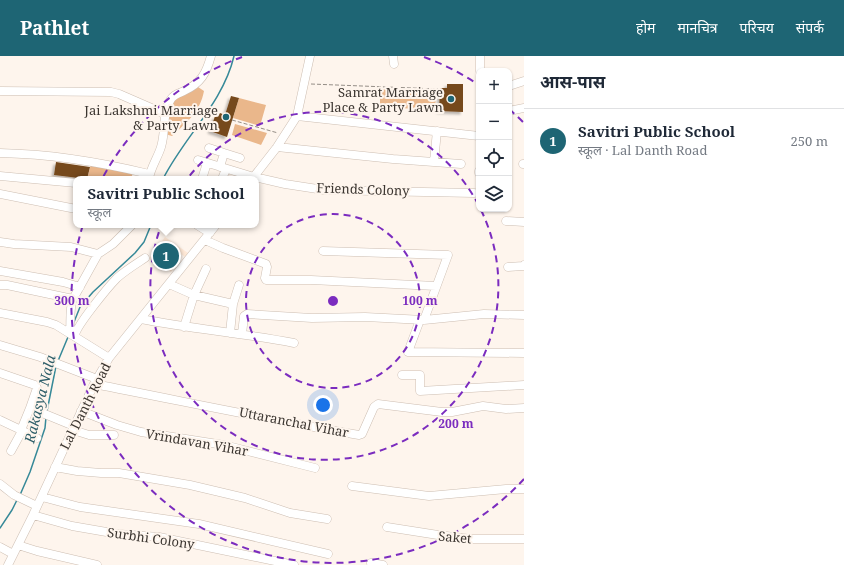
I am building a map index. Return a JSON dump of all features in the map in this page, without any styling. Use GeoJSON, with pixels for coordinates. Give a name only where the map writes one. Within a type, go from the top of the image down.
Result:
{"type":"FeatureCollection","features":[{"type":"Feature","properties":{"kind":"street"},"geometry":{"type":"LineString","coordinates":[[0,153],[22,153],[108,164],[149,176],[161,147],[166,114],[173,96],[199,83],[208,66],[211,56]]}},
{"type":"Feature","properties":{"kind":"street"},"geometry":{"type":"LineString","coordinates":[[255,176],[277,147],[297,116],[310,56]]}},
{"type":"Feature","properties":{"kind":"street"},"geometry":{"type":"LineString","coordinates":[[480,56],[480,68]]}},
{"type":"Feature","properties":{"kind":"street"},"geometry":{"type":"LineString","coordinates":[[512,85],[524,81]]}},
{"type":"Feature","properties":{"kind":"street"},"geometry":{"type":"LineString","coordinates":[[0,91],[112,92],[166,114]]}},
{"type":"Feature","properties":{"kind":"street"},"geometry":{"type":"LineString","coordinates":[[512,110],[524,108]]}},
{"type":"Feature","properties":{"kind":"street"},"geometry":{"type":"LineString","coordinates":[[297,116],[476,136]]}},
{"type":"Feature","properties":{"kind":"street"},"geometry":{"type":"LineString","coordinates":[[434,162],[437,131]]}},
{"type":"Feature","properties":{"kind":"street"},"geometry":{"type":"LineString","coordinates":[[277,147],[461,164]]}},
{"type":"Feature","properties":{"kind":"street"},"geometry":{"type":"LineString","coordinates":[[209,148],[240,158]]}},
{"type":"Feature","properties":{"kind":"street"},"geometry":{"type":"LineString","coordinates":[[222,176],[224,153]]}},
{"type":"Feature","properties":{"kind":"street","name":"Friends Colony"},"geometry":{"type":"LineString","coordinates":[[198,160],[247,176]]}},
{"type":"Feature","properties":{"kind":"street"},"geometry":{"type":"LineString","coordinates":[[203,176],[207,163]]}},
{"type":"Feature","properties":{"kind":"street"},"geometry":{"type":"LineString","coordinates":[[0,176],[73,182]]}},
{"type":"Feature","properties":{"kind":"street","name":"Friends Colony"},"geometry":{"type":"LineString","coordinates":[[259,179],[324,190],[474,193]]}},
{"type":"Feature","properties":{"kind":"street"},"geometry":{"type":"LineString","coordinates":[[0,194],[73,208]]}},
{"type":"Feature","properties":{"kind":"street"},"geometry":{"type":"LineString","coordinates":[[506,221],[524,222]]}},
{"type":"Feature","properties":{"kind":"street"},"geometry":{"type":"LineString","coordinates":[[72,335],[70,306],[73,299],[98,254],[113,244],[129,228]]}},
{"type":"Feature","properties":{"kind":"street"},"geometry":{"type":"LineString","coordinates":[[202,228],[210,233]]}},
{"type":"Feature","properties":{"kind":"street","name":"Lal Danth Road"},"geometry":{"type":"LineString","coordinates":[[8,565],[42,497],[95,382],[109,358],[214,228]]}},
{"type":"Feature","properties":{"kind":"street"},"geometry":{"type":"LineString","coordinates":[[205,240],[266,264],[267,267],[264,278],[266,280],[311,280],[436,286]]}},
{"type":"Feature","properties":{"kind":"street"},"geometry":{"type":"LineString","coordinates":[[0,242],[71,247],[98,254]]}},
{"type":"Feature","properties":{"kind":"street"},"geometry":{"type":"LineString","coordinates":[[324,251],[448,255],[408,352],[524,353]]}},
{"type":"Feature","properties":{"kind":"street"},"geometry":{"type":"LineString","coordinates":[[72,335],[116,279],[145,258]]}},
{"type":"Feature","properties":{"kind":"street"},"geometry":{"type":"LineString","coordinates":[[508,266],[524,265]]}},
{"type":"Feature","properties":{"kind":"street"},"geometry":{"type":"LineString","coordinates":[[184,327],[194,295],[206,269]]}},
{"type":"Feature","properties":{"kind":"street"},"geometry":{"type":"LineString","coordinates":[[0,271],[63,282],[80,287]]}},
{"type":"Feature","properties":{"kind":"street"},"geometry":{"type":"LineString","coordinates":[[169,284],[194,295],[233,304]]}},
{"type":"Feature","properties":{"kind":"street"},"geometry":{"type":"LineString","coordinates":[[0,285],[7,285],[73,299]]}},
{"type":"Feature","properties":{"kind":"street"},"geometry":{"type":"LineString","coordinates":[[230,333],[233,304],[239,285]]}},
{"type":"Feature","properties":{"kind":"street"},"geometry":{"type":"LineString","coordinates":[[0,313],[47,322],[72,335],[109,358]]}},
{"type":"Feature","properties":{"kind":"street"},"geometry":{"type":"LineString","coordinates":[[242,334],[244,316],[247,314],[312,318],[365,317],[422,320],[484,314],[524,315]]}},
{"type":"Feature","properties":{"kind":"street"},"geometry":{"type":"LineString","coordinates":[[141,319],[184,327],[294,342]]}},
{"type":"Feature","properties":{"kind":"street"},"geometry":{"type":"LineString","coordinates":[[0,345],[57,363],[95,382]]}},
{"type":"Feature","properties":{"kind":"street"},"geometry":{"type":"LineString","coordinates":[[0,373],[36,386],[22,431],[11,451]]}},
{"type":"Feature","properties":{"kind":"street"},"geometry":{"type":"LineString","coordinates":[[402,375],[420,375],[420,391],[524,385]]}},
{"type":"Feature","properties":{"kind":"street","name":"Uttaranchal Vihar"},"geometry":{"type":"LineString","coordinates":[[95,382],[295,424],[359,435],[362,434],[374,407],[378,404],[442,412],[452,412],[483,406],[506,409],[524,408]]}},
{"type":"Feature","properties":{"kind":"street"},"geometry":{"type":"LineString","coordinates":[[30,408],[89,435],[114,435]]}},
{"type":"Feature","properties":{"kind":"street","name":"Vrindavan Vihar"},"geometry":{"type":"LineString","coordinates":[[82,411],[118,426],[141,432],[224,445],[315,468]]}},
{"type":"Feature","properties":{"kind":"street"},"geometry":{"type":"LineString","coordinates":[[0,420],[37,438]]}},
{"type":"Feature","properties":{"kind":"street"},"geometry":{"type":"LineString","coordinates":[[55,467],[77,472],[119,473],[190,484],[245,498],[290,513],[326,519]]}},
{"type":"Feature","properties":{"kind":"street"},"geometry":{"type":"LineString","coordinates":[[0,484],[14,495],[37,506]]}},
{"type":"Feature","properties":{"kind":"street"},"geometry":{"type":"LineString","coordinates":[[352,486],[429,496],[506,489],[524,489]]}},
{"type":"Feature","properties":{"kind":"street"},"geometry":{"type":"LineString","coordinates":[[42,497],[80,507],[199,524],[328,554]]}},
{"type":"Feature","properties":{"kind":"street","name":"Surbhi Colony"},"geometry":{"type":"LineString","coordinates":[[33,515],[80,527],[118,534],[159,536],[294,565]]}},
{"type":"Feature","properties":{"kind":"street","name":"Saket"},"geometry":{"type":"LineString","coordinates":[[387,527],[471,539],[524,539]]}},
{"type":"Feature","properties":{"kind":"street"},"geometry":{"type":"LineString","coordinates":[[18,545],[97,565]]}},
{"type":"Feature","properties":{"kind":"street"},"geometry":{"type":"LineString","coordinates":[[0,547],[13,554]]}},
{"type":"Feature","properties":{"kind":"street"},"geometry":{"type":"LineString","coordinates":[[371,563],[383,565]]}},
{"type":"Feature","properties":{"kind":"path"},"geometry":{"type":"LineString","coordinates":[[304,83],[438,89]]}},
{"type":"Feature","properties":{"kind":"path"},"geometry":{"type":"LineString","coordinates":[[232,120],[285,135]]}},
{"type":"Feature","properties":{"kind":"shaded area"},"geometry":{"type":"Polygon","coordinates":[[[198,87],[204,91],[196,111],[172,136],[165,134],[167,118],[174,97],[198,87]]]}},
{"type":"Feature","properties":{"kind":"shaded area"},"geometry":{"type":"Polygon","coordinates":[[[380,89],[436,91],[435,111],[380,106],[380,89]]]}},
{"type":"Feature","properties":{"kind":"shaded area"},"geometry":{"type":"Polygon","coordinates":[[[239,98],[266,105],[260,126],[233,118],[239,98]]]}},
{"type":"Feature","properties":{"kind":"shaded area"},"geometry":{"type":"Polygon","coordinates":[[[235,124],[267,133],[261,145],[232,135],[235,124]]]}},
{"type":"Feature","properties":{"kind":"shaded area"},"geometry":{"type":"Polygon","coordinates":[[[91,164],[133,172],[132,176],[88,176],[91,164]]]}},
{"type":"Feature","properties":{"kind":"shaded area"},"geometry":{"type":"Polygon","coordinates":[[[165,237],[188,253],[185,257],[181,254],[175,263],[177,264],[171,272],[165,268],[163,269],[149,259],[165,237]]]}},
{"type":"Feature","properties":{"kind":"building","name":"Samrat Marriage Place & Party Lawn"},"geometry":{"type":"Polygon","coordinates":[[[447,84],[463,84],[463,112],[439,111],[440,88],[447,88],[447,84]]]}},
{"type":"Feature","properties":{"kind":"building","name":"Jai Lakshmi Marriage & Party Lawn"},"geometry":{"type":"Polygon","coordinates":[[[231,96],[239,98],[227,137],[210,131],[215,116],[218,117],[220,113],[225,115],[231,96]]]}},
{"type":"Feature","properties":{"kind":"building"},"geometry":{"type":"Polygon","coordinates":[[[56,162],[90,167],[88,176],[73,176],[73,177],[54,175],[56,162]]]}},
{"type":"Feature","properties":{"kind":"waterway","name":"Rakasya Nala"},"geometry":{"type":"LineString","coordinates":[[165,176],[221,89],[229,73],[234,56]]}},
{"type":"Feature","properties":{"kind":"waterway","name":"Rakasya Nala"},"geometry":{"type":"LineString","coordinates":[[74,322],[80,307],[93,292],[135,253],[144,242],[150,228]]}},
{"type":"Feature","properties":{"kind":"waterway","name":"Rakasya Nala"},"geometry":{"type":"LineString","coordinates":[[58,361],[68,337]]}},
{"type":"Feature","properties":{"kind":"waterway","name":"Rakasya Nala"},"geometry":{"type":"LineString","coordinates":[[47,411],[56,366]]}},
{"type":"Feature","properties":{"kind":"waterway","name":"Rakasya Nala"},"geometry":{"type":"LineString","coordinates":[[20,495],[30,472],[45,428],[46,417]]}},
{"type":"Feature","properties":{"kind":"waterway","name":"Rakasya Nala"},"geometry":{"type":"LineString","coordinates":[[0,528],[17,500]]}},
{"type":"Feature","properties":{"kind":"place","name":"Samrat Marriage Place & Party Lawn"},"geometry":{"type":"Point","coordinates":[451,99]}},
{"type":"Feature","properties":{"kind":"place","name":"Jai Lakshmi Marriage & Party Lawn"},"geometry":{"type":"Point","coordinates":[226,117]}},
{"type":"Feature","properties":{"kind":"place","name":"Savitri Public School"},"geometry":{"type":"Point","coordinates":[166,256]}}]}
